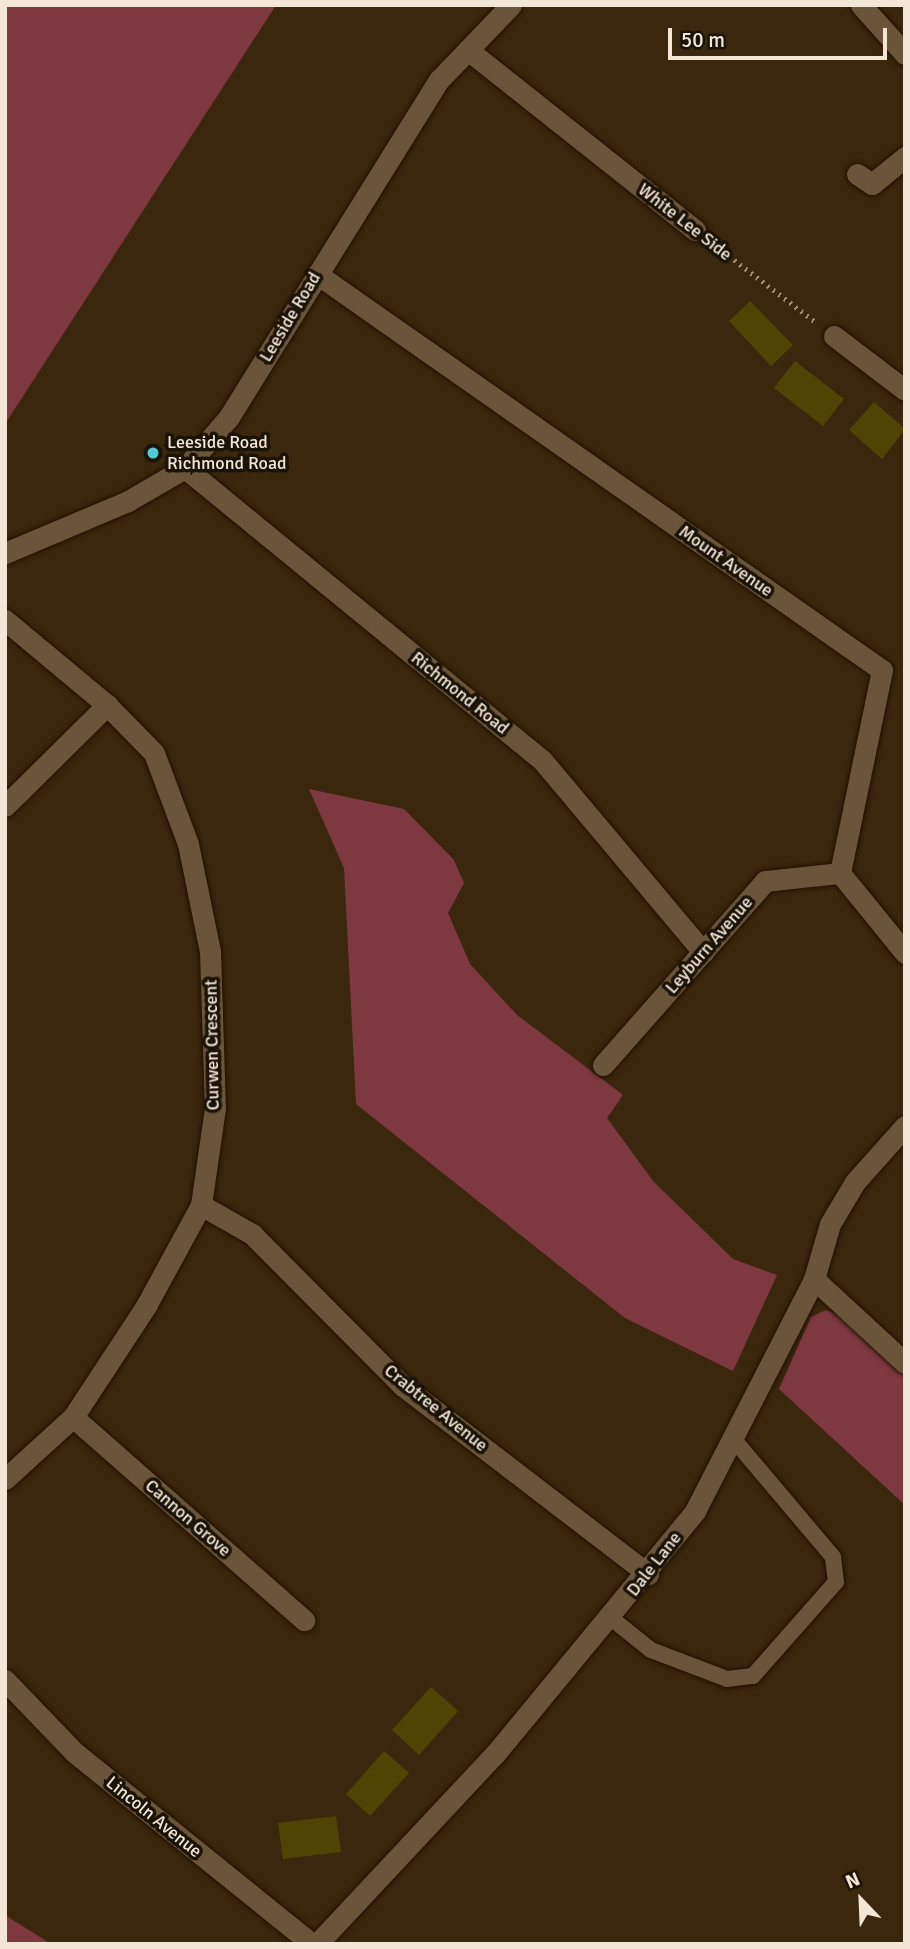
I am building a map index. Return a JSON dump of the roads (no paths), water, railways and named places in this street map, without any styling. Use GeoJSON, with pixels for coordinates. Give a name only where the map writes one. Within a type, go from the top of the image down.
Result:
{"type":"FeatureCollection","features":[{"type":"Feature","properties":{"kind":"street","name":"Leeside Road"},"geometry":{"type":"LineString","coordinates":[[5,553],[128,500],[185,468],[229,417],[439,80],[512,5]]}},
{"type":"Feature","properties":{"kind":"street"},"geometry":{"type":"LineString","coordinates":[[861,5],[902,46]]}},
{"type":"Feature","properties":{"kind":"street","name":"White Lee Side"},"geometry":{"type":"LineString","coordinates":[[468,50],[695,230]]}},
{"type":"Feature","properties":{"kind":"street"},"geometry":{"type":"LineString","coordinates":[[857,173],[872,184],[905,157]]}},
{"type":"Feature","properties":{"kind":"street","name":"Mount Avenue"},"geometry":{"type":"LineString","coordinates":[[317,274],[881,670],[840,873]]}},
{"type":"Feature","properties":{"kind":"street"},"geometry":{"type":"LineString","coordinates":[[835,336],[905,390]]}},
{"type":"Feature","properties":{"kind":"street","name":"Richmond Road"},"geometry":{"type":"LineString","coordinates":[[185,468],[542,760],[703,952]]}},
{"type":"Feature","properties":{"kind":"street","name":"Curwen Crescent"},"geometry":{"type":"LineString","coordinates":[[5,620],[107,705],[154,753],[188,845],[210,951],[215,1108],[201,1205],[146,1306],[73,1417],[5,1479]]}},
{"type":"Feature","properties":{"kind":"street"},"geometry":{"type":"LineString","coordinates":[[5,806],[107,705]]}},
{"type":"Feature","properties":{"kind":"street"},"geometry":{"type":"LineString","coordinates":[[840,873],[905,953]]}},
{"type":"Feature","properties":{"kind":"street","name":"Leyburn Avenue"},"geometry":{"type":"LineString","coordinates":[[603,1065],[765,881],[840,873]]}},
{"type":"Feature","properties":{"kind":"street","name":"Dale Lane"},"geometry":{"type":"LineString","coordinates":[[315,1944],[495,1755],[648,1574],[695,1511],[734,1440],[814,1279],[830,1224],[855,1182],[905,1126]]}},
{"type":"Feature","properties":{"kind":"street","name":"Crabtree Avenue"},"geometry":{"type":"LineString","coordinates":[[201,1205],[253,1234],[403,1386],[648,1574]]}},
{"type":"Feature","properties":{"kind":"street"},"geometry":{"type":"LineString","coordinates":[[814,1279],[905,1363]]}},
{"type":"Feature","properties":{"kind":"street","name":"Cannon Grove"},"geometry":{"type":"LineString","coordinates":[[73,1417],[304,1620]]}},
{"type":"Feature","properties":{"kind":"street","name":"Lincoln Avenue"},"geometry":{"type":"LineString","coordinates":[[5,1680],[74,1752],[315,1944]]}},
{"type":"Feature","properties":{"kind":"lane"},"geometry":{"type":"LineString","coordinates":[[611,1618],[651,1650],[727,1679],[753,1676],[836,1581],[834,1557],[734,1440]]}},
{"type":"Feature","properties":{"kind":"place","name":"Leeside Road Richmond Road"},"geometry":{"type":"Point","coordinates":[153,453]}}]}
